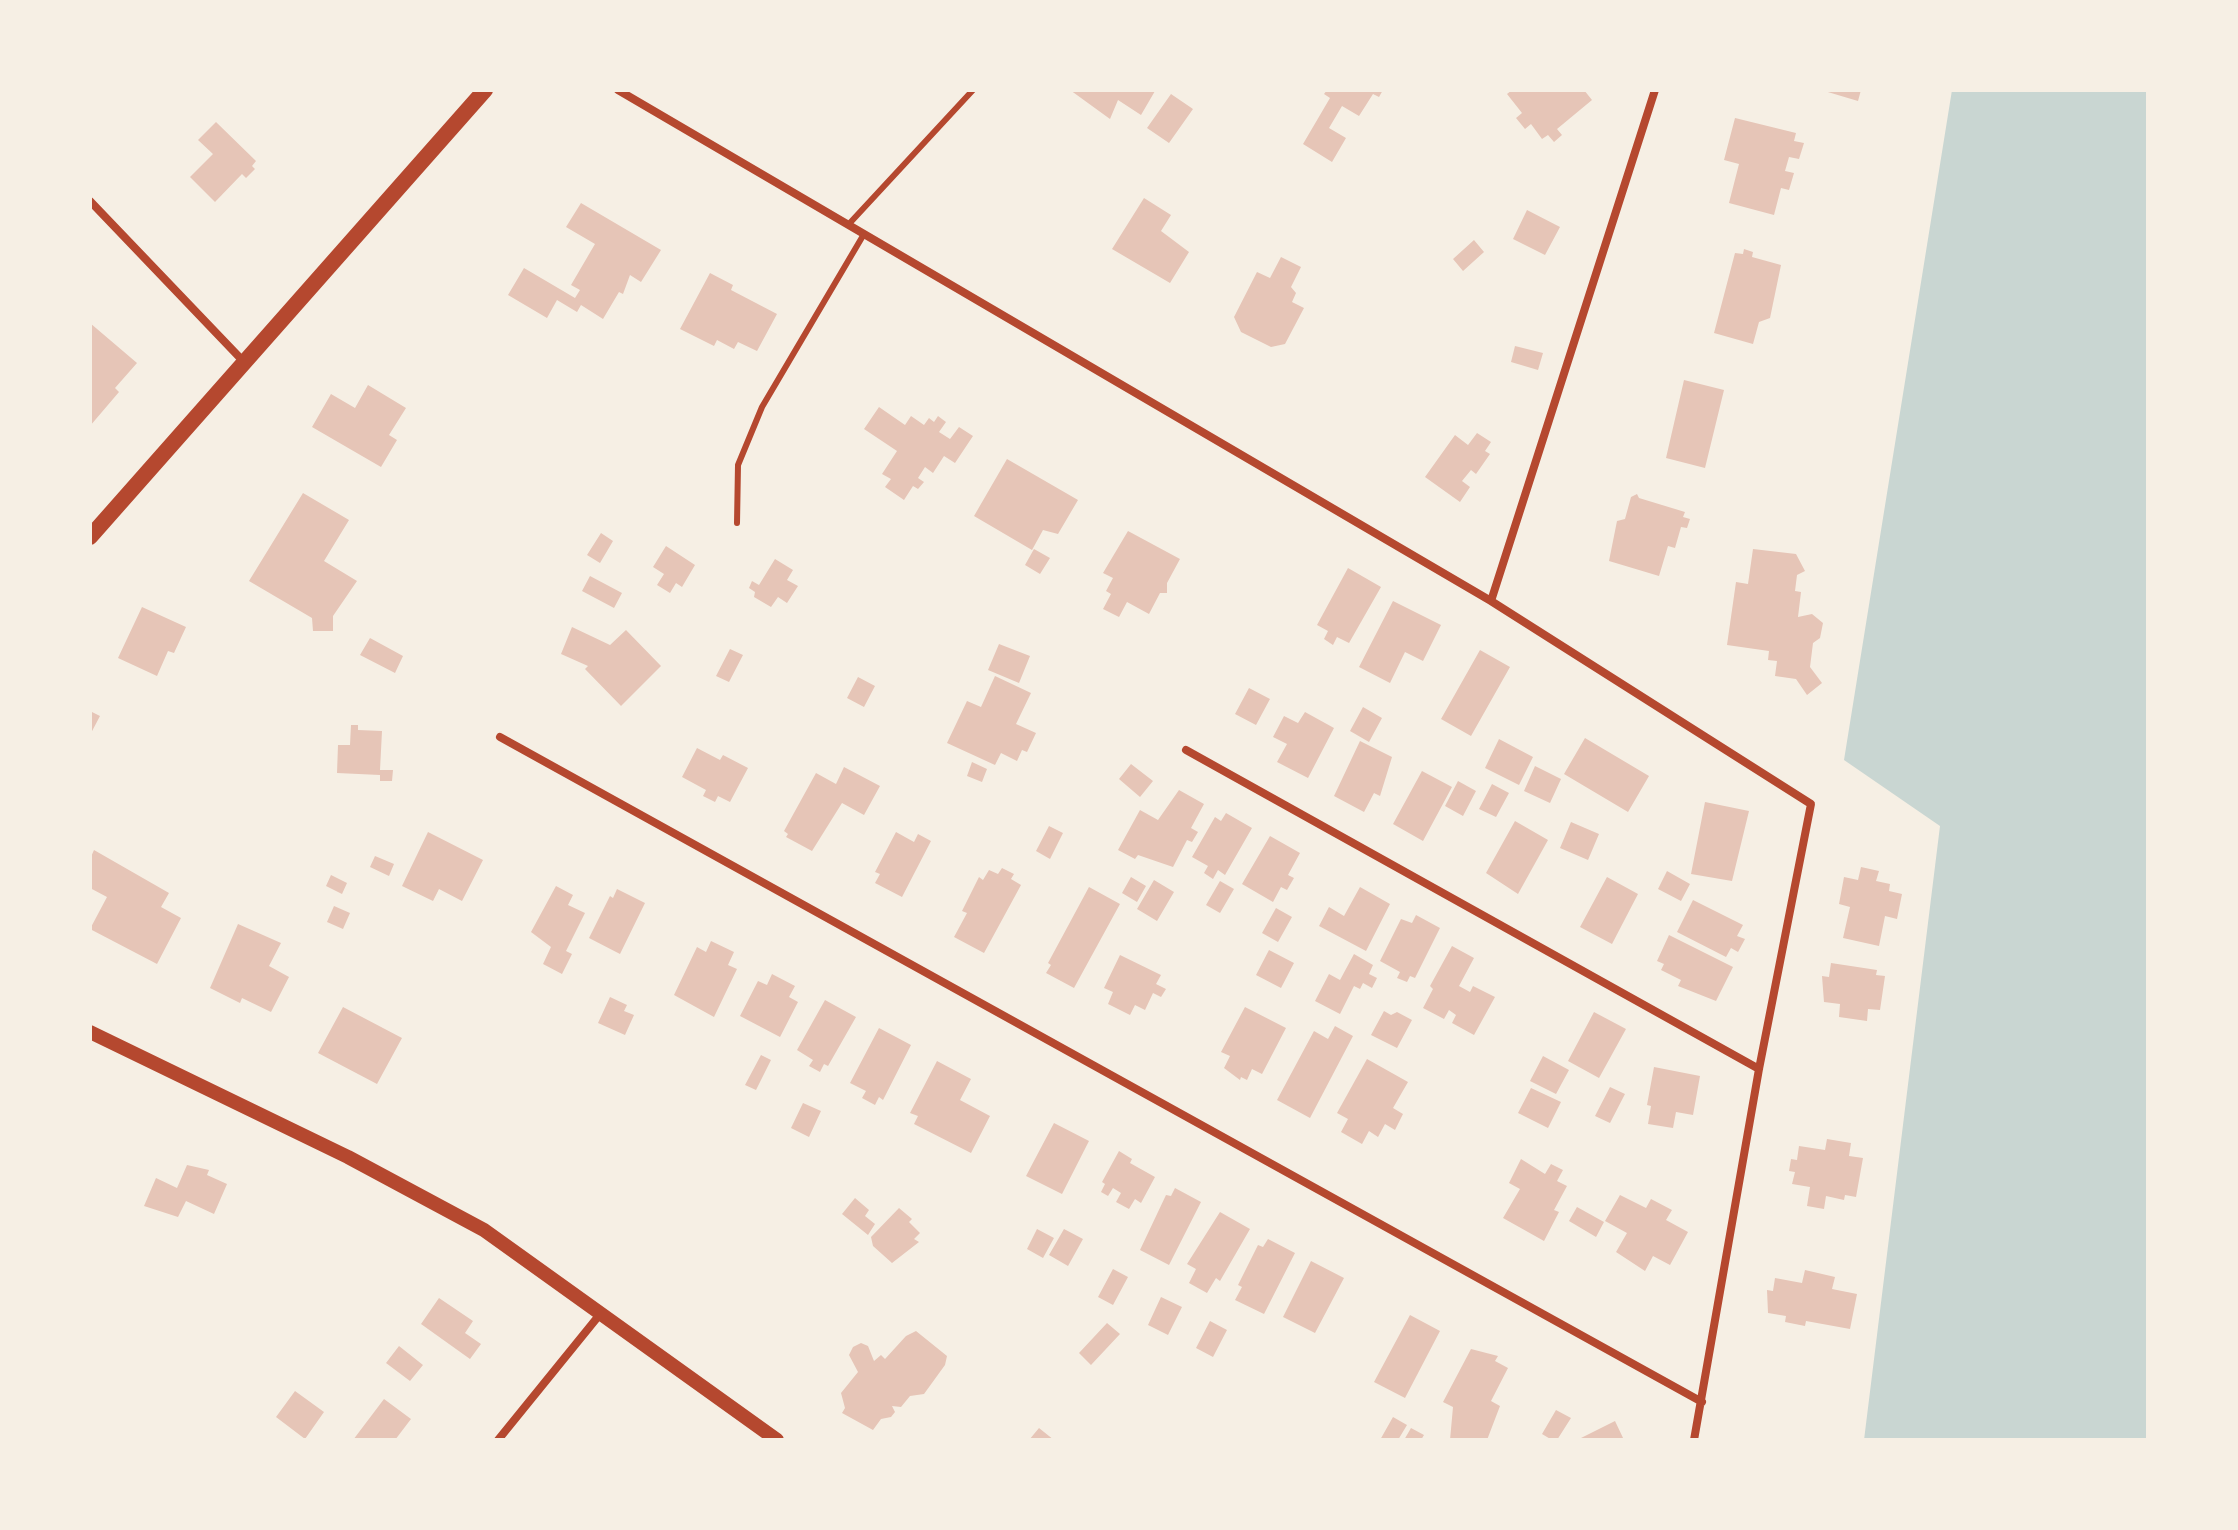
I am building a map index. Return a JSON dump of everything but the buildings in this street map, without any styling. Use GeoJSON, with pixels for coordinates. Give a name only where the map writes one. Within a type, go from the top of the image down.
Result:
{"type":"FeatureCollection","features":[{"type":"Feature","properties":{"kind":"main road"},"geometry":{"type":"LineString","coordinates":[[90,537],[485,90]]}},
{"type":"Feature","properties":{"kind":"street"},"geometry":{"type":"LineString","coordinates":[[618,90],[1491,601],[1811,804],[1759,1069],[1694,1440]]}},
{"type":"Feature","properties":{"kind":"street"},"geometry":{"type":"LineString","coordinates":[[1491,601],[1655,90]]}},
{"type":"Feature","properties":{"kind":"street"},"geometry":{"type":"LineString","coordinates":[[90,201],[244,362]]}},
{"type":"Feature","properties":{"kind":"street"},"geometry":{"type":"LineString","coordinates":[[500,737],[1702,1402]]}},
{"type":"Feature","properties":{"kind":"street"},"geometry":{"type":"LineString","coordinates":[[1186,750],[1759,1069]]}},
{"type":"Feature","properties":{"kind":"street"},"geometry":{"type":"LineString","coordinates":[[90,1032],[348,1157],[484,1230],[777,1440]]}},
{"type":"Feature","properties":{"kind":"street"},"geometry":{"type":"LineString","coordinates":[[498,1440],[601,1313]]}},
{"type":"Feature","properties":{"kind":"lane"},"geometry":{"type":"LineString","coordinates":[[848,225],[973,90]]}},
{"type":"Feature","properties":{"kind":"lane"},"geometry":{"type":"LineString","coordinates":[[737,523],[738,465],[762,407],[864,234]]}},
{"type":"Feature","properties":{"kind":"shaded area"},"geometry":{"type":"Polygon","coordinates":[[[1952,90],[2148,90],[2148,1440],[1864,1440],[1940,826],[1844,760],[1952,90]]]}}]}
